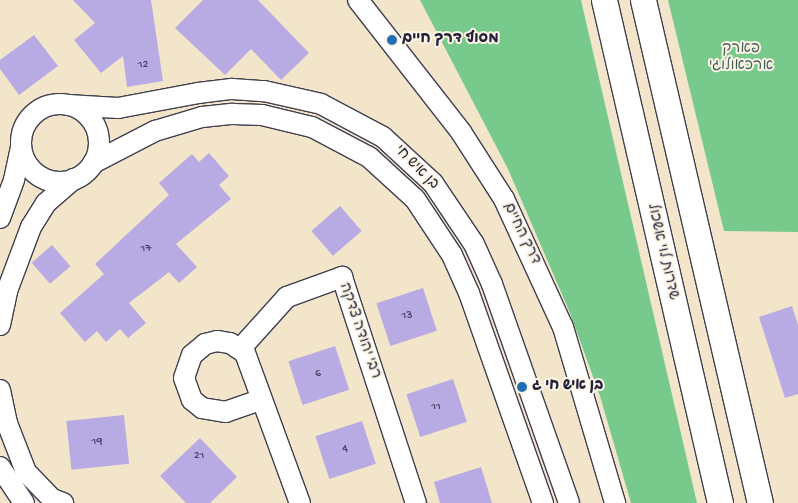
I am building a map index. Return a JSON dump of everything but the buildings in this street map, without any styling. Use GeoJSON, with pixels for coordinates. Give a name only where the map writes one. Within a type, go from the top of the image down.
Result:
{"type":"FeatureCollection","features":[{"type":"Feature","properties":{"kind":"main road","name":"שדרות לוי אשכול"},"geometry":{"type":"LineString","coordinates":[[604,0],[720,503]]}},
{"type":"Feature","properties":{"kind":"main road"},"geometry":{"type":"LineString","coordinates":[[643,0],[760,503]]}},
{"type":"Feature","properties":{"kind":"street","name":"דרך החיים"},"geometry":{"type":"LineString","coordinates":[[358,0],[461,132],[504,200],[563,327],[615,503]]}},
{"type":"Feature","properties":{"kind":"street","name":"בן איש חי"},"geometry":{"type":"LineString","coordinates":[[68,105],[118,108],[198,93],[232,89],[264,91],[320,104],[383,137],[434,183],[474,244],[492,284],[569,503]]}},
{"type":"Feature","properties":{"kind":"street"},"geometry":{"type":"LineString","coordinates":[[0,218],[14,180],[26,124],[33,114],[50,106],[68,105],[79,109],[95,127],[98,139],[93,162],[46,203],[31,227],[7,291],[0,325]]}},
{"type":"Feature","properties":{"kind":"street","name":"בן איש חי"},"geometry":{"type":"LineString","coordinates":[[93,162],[155,131],[202,117],[233,114],[262,115],[312,127],[369,157],[415,199],[452,255],[469,293],[543,503]]}},
{"type":"Feature","properties":{"kind":"street"},"geometry":{"type":"LineString","coordinates":[[21,148],[24,159],[40,177],[63,182],[74,179]]}},
{"type":"Feature","properties":{"kind":"street","name":"רבי יהודה צדקה"},"geometry":{"type":"LineString","coordinates":[[241,348],[287,297],[342,277],[416,503]]}},
{"type":"Feature","properties":{"kind":"street"},"geometry":{"type":"LineString","coordinates":[[260,400],[226,412],[214,412],[202,408],[187,390],[186,366],[199,350],[217,342],[241,348],[251,366],[260,400],[300,503]]}},
{"type":"Feature","properties":{"kind":"street"},"geometry":{"type":"LineString","coordinates":[[0,390],[7,423],[26,472],[52,498],[63,503]]}},
{"type":"Feature","properties":{"kind":"street"},"geometry":{"type":"LineString","coordinates":[[0,467],[24,503]]}},
{"type":"Feature","properties":{"kind":"green space"},"geometry":{"type":"Polygon","coordinates":[[[420,0],[581,0],[697,503],[631,503],[600,396],[570,313],[508,169],[420,0]]]}},
{"type":"Feature","properties":{"kind":"green space","name":"פארק ארכאולוגי"},"geometry":{"type":"Polygon","coordinates":[[[668,0],[798,0],[798,232],[724,231],[668,0]]]}},
{"type":"Feature","properties":{"kind":"place","name":"מסוף דרך חיים"},"geometry":{"type":"Point","coordinates":[392,40]}},
{"type":"Feature","properties":{"kind":"place","name":"בן איש חי ג"},"geometry":{"type":"Point","coordinates":[522,387]}}]}
